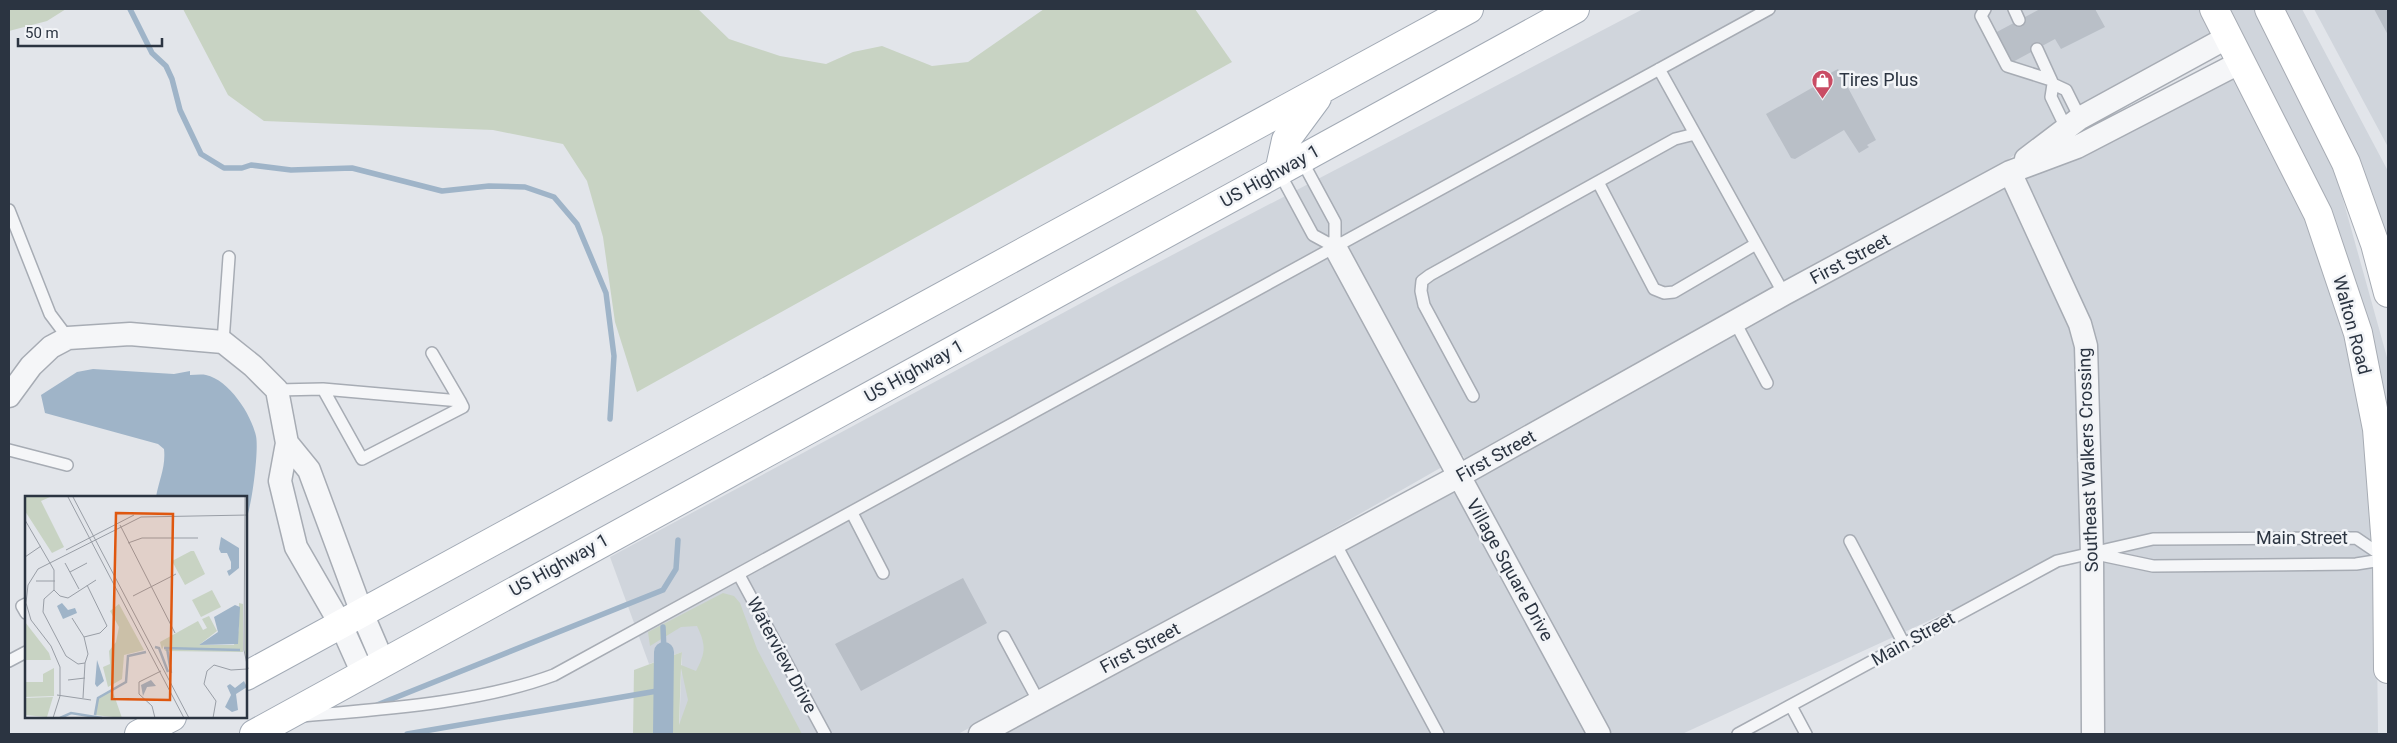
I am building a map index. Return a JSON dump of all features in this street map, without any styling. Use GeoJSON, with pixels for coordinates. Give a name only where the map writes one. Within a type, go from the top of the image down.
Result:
{"type":"FeatureCollection","features":[{"type":"Feature","properties":{"kind":"main road"},"geometry":{"type":"LineString","coordinates":[[248,675],[1322,91],[1469,9]]}},
{"type":"Feature","properties":{"kind":"main road","name":"US Highway 1"},"geometry":{"type":"LineString","coordinates":[[254,734],[1576,9]]}},
{"type":"Feature","properties":{"kind":"main road","name":"Walton Road"},"geometry":{"type":"LineString","coordinates":[[2214,9],[2318,214],[2358,333],[2377,429],[2388,559],[2388,669]]}},
{"type":"Feature","properties":{"kind":"main road"},"geometry":{"type":"LineString","coordinates":[[2269,9],[2346,163],[2382,242],[2388,293]]}},
{"type":"Feature","properties":{"kind":"main road"},"geometry":{"type":"LineString","coordinates":[[1290,165],[1286,140],[1322,91]]}},
{"type":"Feature","properties":{"kind":"main road"},"geometry":{"type":"LineString","coordinates":[[139,734],[170,718]]}},
{"type":"Feature","properties":{"kind":"street","name":"First Street"},"geometry":{"type":"LineString","coordinates":[[2010,172],[2073,123],[2228,37]]}},
{"type":"Feature","properties":{"kind":"street","name":"First Street"},"geometry":{"type":"LineString","coordinates":[[980,734],[1335,544],[1784,294],[2010,172],[2077,147],[2241,62]]}},
{"type":"Feature","properties":{"kind":"street","name":"Southeast Walkers Crossing"},"geometry":{"type":"LineString","coordinates":[[2010,172],[2080,324],[2086,346],[2092,554],[2092,734]]}},
{"type":"Feature","properties":{"kind":"street","name":"Village Square Drive"},"geometry":{"type":"LineString","coordinates":[[1335,248],[1599,734]]}},
{"type":"Feature","properties":{"kind":"street"},"geometry":{"type":"LineString","coordinates":[[9,396],[31,366],[51,347],[68,338],[130,334],[223,342],[253,366],[277,390],[288,443],[280,480],[296,547],[352,619]]}},
{"type":"Feature","properties":{"kind":"street"},"geometry":{"type":"LineString","coordinates":[[288,443],[309,470],[352,619],[373,668]]}},
{"type":"Feature","properties":{"kind":"lane"},"geometry":{"type":"LineString","coordinates":[[285,718],[407,706],[525,686],[554,675],[1769,9]]}},
{"type":"Feature","properties":{"kind":"lane"},"geometry":{"type":"LineString","coordinates":[[1985,9],[1981,16],[2007,66],[2052,82],[2066,90],[2073,123]]}},
{"type":"Feature","properties":{"kind":"lane"},"geometry":{"type":"LineString","coordinates":[[2014,9],[2019,20]]}},
{"type":"Feature","properties":{"kind":"lane"},"geometry":{"type":"LineString","coordinates":[[2037,49],[2052,82],[2051,97],[2073,123]]}},
{"type":"Feature","properties":{"kind":"lane"},"geometry":{"type":"LineString","coordinates":[[1659,69],[1784,294]]}},
{"type":"Feature","properties":{"kind":"lane"},"geometry":{"type":"LineString","coordinates":[[1473,396],[1424,305],[1421,291],[1422,282],[1430,275],[1675,139],[1696,134]]}},
{"type":"Feature","properties":{"kind":"lane"},"geometry":{"type":"LineString","coordinates":[[1290,165],[1313,235],[1335,248]]}},
{"type":"Feature","properties":{"kind":"lane","name":"Village Square Drive"},"geometry":{"type":"LineString","coordinates":[[1290,165],[1335,222],[1335,248]]}},
{"type":"Feature","properties":{"kind":"lane"},"geometry":{"type":"LineString","coordinates":[[1598,182],[1654,289],[1664,293],[1674,292],[1756,244]]}},
{"type":"Feature","properties":{"kind":"lane"},"geometry":{"type":"LineString","coordinates":[[9,210],[50,314],[68,338]]}},
{"type":"Feature","properties":{"kind":"lane"},"geometry":{"type":"LineString","coordinates":[[223,342],[230,257]]}},
{"type":"Feature","properties":{"kind":"lane"},"geometry":{"type":"LineString","coordinates":[[1735,322],[1767,383]]}},
{"type":"Feature","properties":{"kind":"lane"},"geometry":{"type":"LineString","coordinates":[[324,388],[362,459],[463,407],[432,353]]}},
{"type":"Feature","properties":{"kind":"lane"},"geometry":{"type":"LineString","coordinates":[[277,390],[324,388],[460,401]]}},
{"type":"Feature","properties":{"kind":"lane"},"geometry":{"type":"LineString","coordinates":[[9,450],[67,465]]}},
{"type":"Feature","properties":{"kind":"lane"},"geometry":{"type":"LineString","coordinates":[[852,513],[883,573]]}},
{"type":"Feature","properties":{"kind":"lane","name":"Main Street"},"geometry":{"type":"LineString","coordinates":[[1738,734],[2057,561],[2153,539],[2356,538],[2388,559]]}},
{"type":"Feature","properties":{"kind":"lane"},"geometry":{"type":"LineString","coordinates":[[1850,541],[1904,644]]}},
{"type":"Feature","properties":{"kind":"lane"},"geometry":{"type":"LineString","coordinates":[[1335,544],[1438,734]]}},
{"type":"Feature","properties":{"kind":"lane","name":"Main Street"},"geometry":{"type":"LineString","coordinates":[[2092,554],[2154,566],[2356,564],[2388,559]]}},
{"type":"Feature","properties":{"kind":"lane","name":"Waterview Drive"},"geometry":{"type":"LineString","coordinates":[[739,575],[825,734]]}},
{"type":"Feature","properties":{"kind":"lane"},"geometry":{"type":"LineString","coordinates":[[1004,637],[1040,702]]}},
{"type":"Feature","properties":{"kind":"lane"},"geometry":{"type":"LineString","coordinates":[[9,661],[25,653]]}},
{"type":"Feature","properties":{"kind":"lane"},"geometry":{"type":"LineString","coordinates":[[1791,706],[1806,734]]}},
{"type":"Feature","properties":{"kind":"shaded area"},"geometry":{"type":"Polygon","coordinates":[[[1643,9],[2201,9],[2214,33],[2053,125],[1996,169],[1466,461],[1463,455],[1221,593],[958,734],[679,734],[682,652],[649,664],[610,557],[1111,287],[1643,9]]]}},
{"type":"Feature","properties":{"kind":"shaded area"},"geometry":{"type":"Polygon","coordinates":[[[2226,9],[2256,9],[2332,160],[2388,361],[2388,433],[2226,9]]]}},
{"type":"Feature","properties":{"kind":"shaded area"},"geometry":{"type":"Polygon","coordinates":[[[2281,9],[2302,9],[2388,171],[2388,248],[2281,9]]]}},
{"type":"Feature","properties":{"kind":"shaded area"},"geometry":{"type":"Polygon","coordinates":[[[2314,9],[2388,9],[2388,147],[2314,9]]]}},
{"type":"Feature","properties":{"kind":"shaded area"},"geometry":{"type":"Polygon","coordinates":[[[2236,76],[2308,218],[2347,335],[2366,431],[2376,559],[2378,734],[2104,734],[2103,553],[2097,343],[2090,321],[2024,178],[2236,76]]]}},
{"type":"Feature","properties":{"kind":"shaded area"},"geometry":{"type":"Polygon","coordinates":[[[2004,187],[2069,328],[2075,347],[2081,551],[1682,734],[1001,734],[2004,187]]]}},
{"type":"Feature","properties":{"kind":"green space"},"geometry":{"type":"Polygon","coordinates":[[[9,9],[66,9],[47,21],[9,31],[9,9]]]}},
{"type":"Feature","properties":{"kind":"green space"},"geometry":{"type":"Polygon","coordinates":[[[183,9],[698,9],[729,39],[780,56],[826,64],[853,52],[882,46],[932,66],[968,62],[1044,9],[1195,9],[1232,62],[637,392],[615,322],[603,237],[587,181],[563,144],[493,130],[264,121],[228,95],[183,9]]]}},
{"type":"Feature","properties":{"kind":"green space"},"geometry":{"type":"Polygon","coordinates":[[[723,593],[734,596],[740,603],[757,649],[802,734],[633,734],[634,670],[682,652],[681,665],[696,671],[702,659],[704,649],[697,626],[681,627],[650,646],[648,632],[723,593]],[[681,668],[679,725],[688,700],[681,668]]]}},
{"type":"Feature","properties":{"kind":"water"},"geometry":{"type":"Polygon","coordinates":[[[93,369],[174,374],[190,371],[190,375],[204,375],[215,378],[223,384],[244,408],[256,436],[257,453],[248,513],[248,496],[156,496],[164,456],[164,449],[158,444],[45,413],[41,395],[77,372],[93,369]]]}},
{"type":"Feature","properties":{"kind":"building"},"geometry":{"type":"Polygon","coordinates":[[[2040,9],[2095,9],[2105,27],[2061,49],[2055,39],[2009,64],[1993,34],[2040,9]]]}},
{"type":"Feature","properties":{"kind":"building"},"geometry":{"type":"Polygon","coordinates":[[[2374,9],[2388,9],[2388,35],[2374,9]]]}},
{"type":"Feature","properties":{"kind":"building","name":"Tires Plus"},"geometry":{"type":"Polygon","coordinates":[[[1838,69],[1876,140],[1859,153],[1844,130],[1795,159],[1791,158],[1766,114],[1817,85],[1817,80],[1838,69]]]}},
{"type":"Feature","properties":{"kind":"building"},"geometry":{"type":"Polygon","coordinates":[[[963,578],[987,623],[861,691],[835,644],[963,578]]]}},
{"type":"Feature","properties":{"kind":"waterway"},"geometry":{"type":"LineString","coordinates":[[130,9],[152,53],[166,66],[172,79],[180,110],[201,154],[224,168],[242,168],[251,165],[291,170],[352,168],[442,191],[489,186],[525,187],[554,197],[577,224],[606,293],[614,356],[610,419]]}},
{"type":"Feature","properties":{"kind":"waterway"},"geometry":{"type":"LineString","coordinates":[[377,705],[663,590],[676,569],[678,540]]}},
{"type":"Feature","properties":{"kind":"waterway"},"geometry":{"type":"LineString","coordinates":[[663,627],[664,652]]}},
{"type":"Feature","properties":{"kind":"waterway"},"geometry":{"type":"LineString","coordinates":[[663,734],[664,652]]}},
{"type":"Feature","properties":{"kind":"waterway"},"geometry":{"type":"LineString","coordinates":[[407,734],[663,690]]}},
{"type":"Feature","properties":{"kind":"place","name":"Tires Plus"},"geometry":{"type":"Point","coordinates":[1823,99]}}]}
